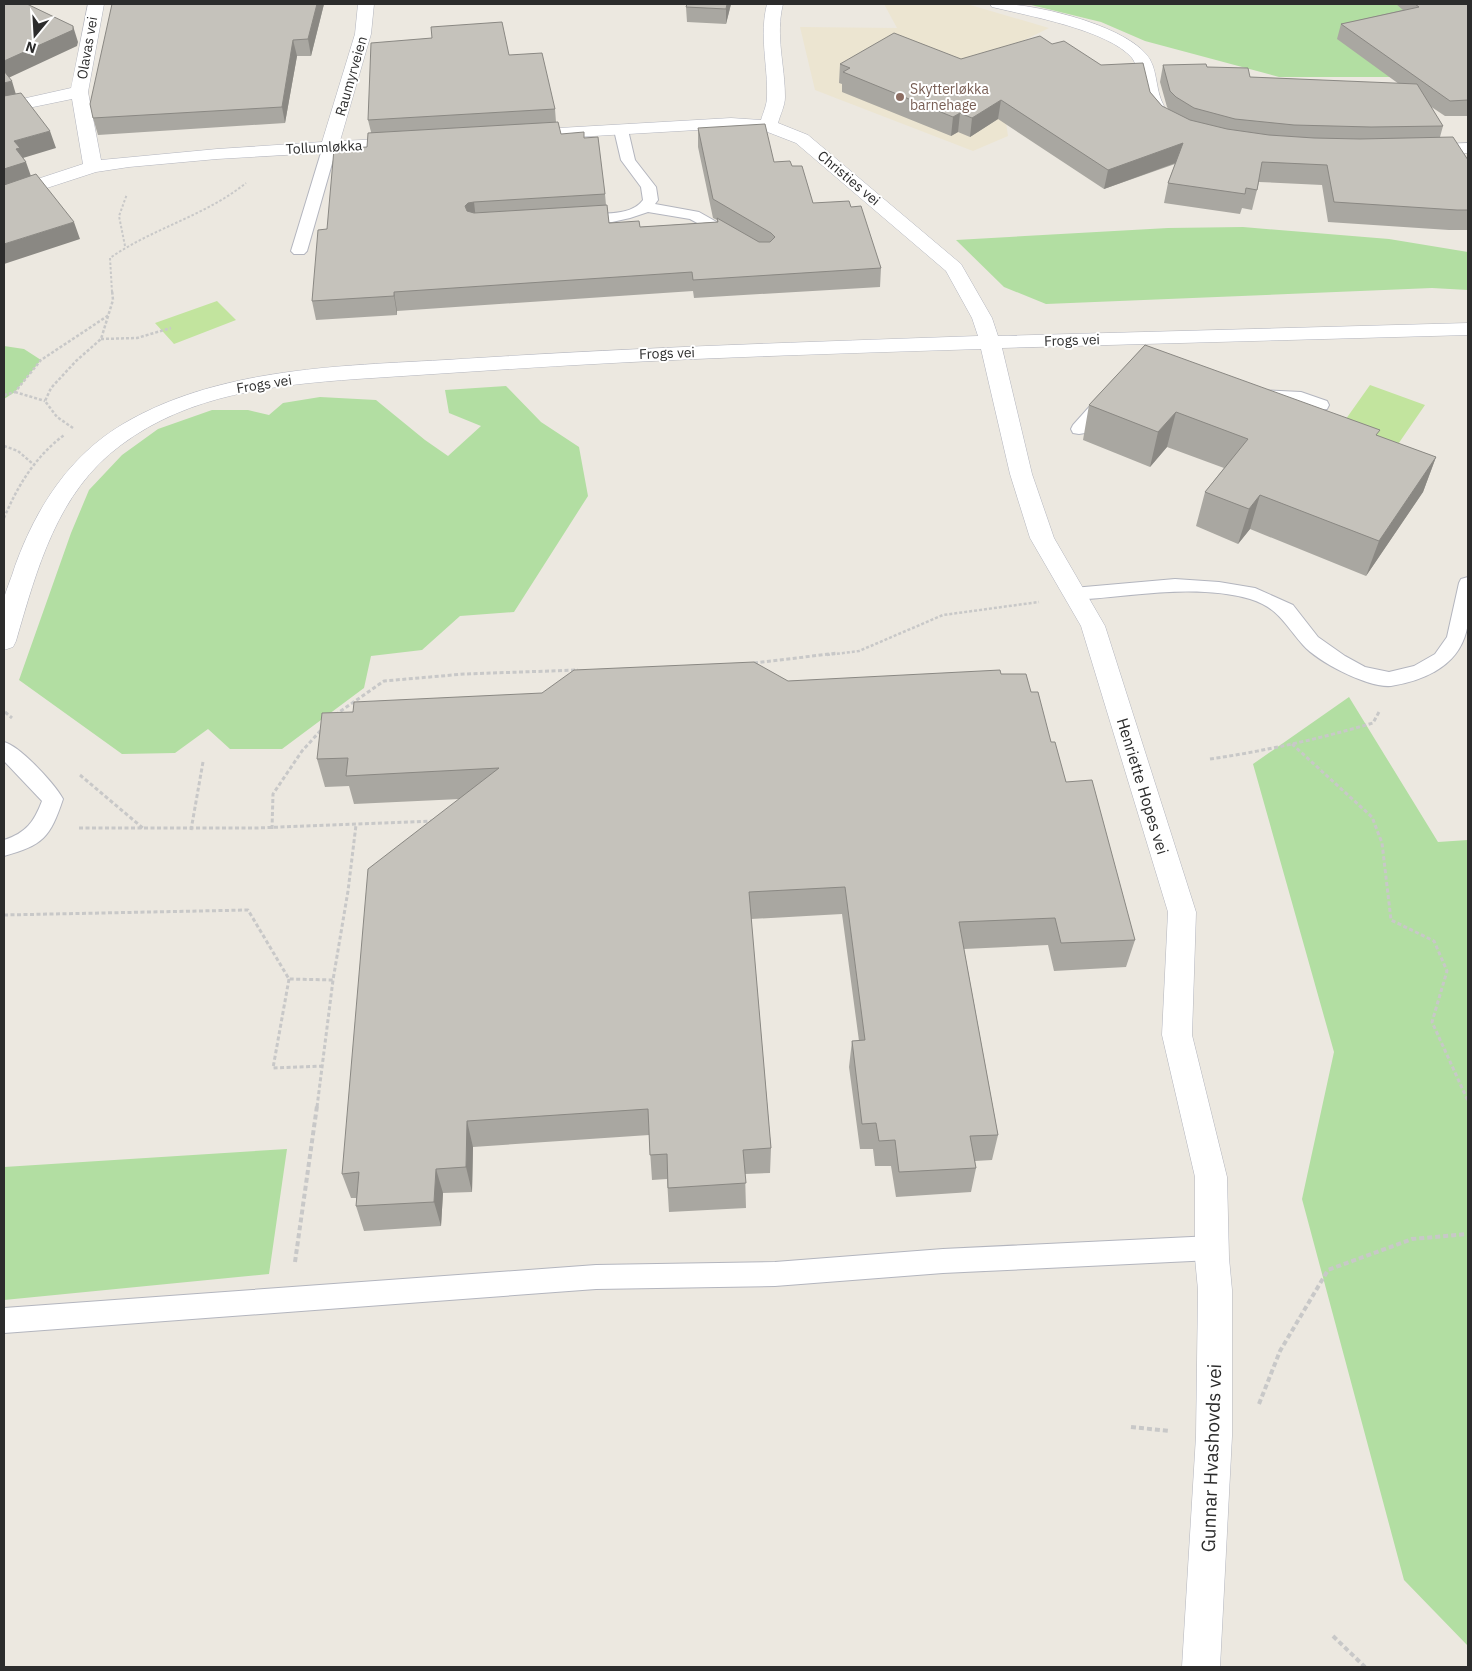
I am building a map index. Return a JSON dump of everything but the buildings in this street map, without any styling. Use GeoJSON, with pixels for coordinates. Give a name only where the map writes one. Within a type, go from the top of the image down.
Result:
{"type":"FeatureCollection","features":[{"type":"Feature","properties":{"kind":"street","name":"Olavas vei"},"geometry":{"type":"LineString","coordinates":[[93,167],[79,92],[96,4]]}},
{"type":"Feature","properties":{"kind":"street","name":"Raumyrveien"},"geometry":{"type":"LineString","coordinates":[[330,146],[364,34],[366,4]]}},
{"type":"Feature","properties":{"kind":"street"},"geometry":{"type":"LineString","coordinates":[[503,137],[731,123],[768,126],[776,99],[771,46],[771,20],[775,4]]}},
{"type":"Feature","properties":{"kind":"street"},"geometry":{"type":"LineString","coordinates":[[998,4],[1071,23],[1107,35],[1127,45],[1141,58],[1149,85],[1151,102],[1163,117],[1188,130]]}},
{"type":"Feature","properties":{"kind":"street","name":"Olavas vei"},"geometry":{"type":"LineString","coordinates":[[4,108],[79,92]]}},
{"type":"Feature","properties":{"kind":"street","name":"Christies vei"},"geometry":{"type":"LineString","coordinates":[[768,126],[802,139],[954,268],[982,318],[990,342]]}},
{"type":"Feature","properties":{"kind":"street","name":"Tollumløkka"},"geometry":{"type":"LineString","coordinates":[[4,196],[93,167],[129,162],[284,149],[427,141]]}},
{"type":"Feature","properties":{"kind":"street"},"geometry":{"type":"LineString","coordinates":[[1405,151],[1468,148]]}},
{"type":"Feature","properties":{"kind":"street","name":"Frogs vei"},"geometry":{"type":"LineString","coordinates":[[4,641],[17,597],[40,534],[54,502],[78,471],[112,441],[160,413],[216,392],[270,381],[493,363],[628,355],[990,342],[1468,329]]}},
{"type":"Feature","properties":{"kind":"street","name":"Henriette Hopes vei"},"geometry":{"type":"LineString","coordinates":[[990,342],[997,379],[1021,474],[1042,538],[1093,626],[1182,912],[1177,1035],[1211,1177],[1212,1248]]}},
{"type":"Feature","properties":{"kind":"street","name":"Gunnar Hvashovds vei"},"geometry":{"type":"LineString","coordinates":[[1201,1667],[1214,1436],[1215,1290],[1212,1248]]}},
{"type":"Feature","properties":{"kind":"lane"},"geometry":{"type":"LineString","coordinates":[[569,219],[617,217],[638,212],[647,207],[651,201],[651,193],[640,175],[628,162],[621,130]]}},
{"type":"Feature","properties":{"kind":"lane"},"geometry":{"type":"LineString","coordinates":[[299,251],[305,223],[325,172],[330,146]]}},
{"type":"Feature","properties":{"kind":"lane"},"geometry":{"type":"LineString","coordinates":[[647,207],[694,215],[749,247]]}},
{"type":"Feature","properties":{"kind":"lane"},"geometry":{"type":"LineString","coordinates":[[1079,429],[1119,385]]}},
{"type":"Feature","properties":{"kind":"lane"},"geometry":{"type":"LineString","coordinates":[[1246,395],[1301,397],[1321,405]]}},
{"type":"Feature","properties":{"kind":"lane"},"geometry":{"type":"LineString","coordinates":[[1073,594],[1175,585],[1219,588],[1255,594],[1286,610],[1311,642],[1338,662],[1360,673],[1389,679],[1420,671],[1442,659],[1456,638],[1468,583]]}},
{"type":"Feature","properties":{"kind":"lane"},"geometry":{"type":"LineString","coordinates":[[4,749],[36,779],[53,799],[44,826],[24,842],[4,848]]}},
{"type":"Feature","properties":{"kind":"lane"},"geometry":{"type":"LineString","coordinates":[[4,1321],[596,1277],[775,1274],[943,1261],[1212,1248]]}},
{"type":"Feature","properties":{"kind":"path"},"geometry":{"type":"LineString","coordinates":[[45,401],[51,388],[76,361],[101,339],[113,300],[110,258],[125,246],[204,212],[243,186],[284,149]]}},
{"type":"Feature","properties":{"kind":"path"},"geometry":{"type":"LineString","coordinates":[[125,246],[119,216],[128,195],[120,184],[129,162]]}},
{"type":"Feature","properties":{"kind":"path"},"geometry":{"type":"LineString","coordinates":[[15,392],[41,360],[109,314]]}},
{"type":"Feature","properties":{"kind":"path"},"geometry":{"type":"LineString","coordinates":[[101,339],[142,339],[171,328]]}},
{"type":"Feature","properties":{"kind":"path"},"geometry":{"type":"LineString","coordinates":[[4,395],[15,392],[45,401],[57,417],[74,428]]}},
{"type":"Feature","properties":{"kind":"path"},"geometry":{"type":"LineString","coordinates":[[4,446],[18,452],[33,464]]}},
{"type":"Feature","properties":{"kind":"path"},"geometry":{"type":"LineString","coordinates":[[751,663],[859,651],[943,615],[1038,602],[1073,594]]}},
{"type":"Feature","properties":{"kind":"path"},"geometry":{"type":"LineString","coordinates":[[334,715],[384,681],[464,674],[583,670]]}},
{"type":"Feature","properties":{"kind":"path"},"geometry":{"type":"LineString","coordinates":[[1210,759],[1255,752],[1334,735],[1373,723],[1390,694],[1389,679]]}},
{"type":"Feature","properties":{"kind":"path"},"geometry":{"type":"LineString","coordinates":[[272,829],[273,794],[302,751],[328,722]]}},
{"type":"Feature","properties":{"kind":"path"},"geometry":{"type":"LineString","coordinates":[[1292,744],[1372,817],[1382,843],[1391,920],[1434,941],[1447,971],[1432,1022],[1468,1101]]}},
{"type":"Feature","properties":{"kind":"path"},"geometry":{"type":"LineString","coordinates":[[191,830],[203,762]]}},
{"type":"Feature","properties":{"kind":"path"},"geometry":{"type":"LineString","coordinates":[[44,826],[145,830],[272,829],[433,821]]}},
{"type":"Feature","properties":{"kind":"path"},"geometry":{"type":"LineString","coordinates":[[286,1300],[293,1274],[356,825]]}},
{"type":"Feature","properties":{"kind":"path"},"geometry":{"type":"LineString","coordinates":[[4,915],[248,910],[289,979],[273,1068],[323,1066]]}},
{"type":"Feature","properties":{"kind":"path"},"geometry":{"type":"LineString","coordinates":[[289,979],[333,980]]}},
{"type":"Feature","properties":{"kind":"path"},"geometry":{"type":"LineString","coordinates":[[1131,1427],[1214,1436],[1252,1422],[1280,1351],[1328,1270],[1412,1239],[1468,1234]]}},
{"type":"Feature","properties":{"kind":"path"},"geometry":{"type":"LineString","coordinates":[[1333,1636],[1365,1667]]}},
{"type":"Feature","properties":{"kind":"shaded area"},"geometry":{"type":"Polygon","coordinates":[[[884,4],[967,4],[1049,28],[996,54],[1008,136],[973,151],[815,90],[800,27],[897,28],[884,4]]]}},
{"type":"Feature","properties":{"kind":"green space"},"geometry":{"type":"Polygon","coordinates":[[[1027,4],[1413,4],[1391,77],[1279,77],[1145,41],[1101,22],[1027,4]]]}},
{"type":"Feature","properties":{"kind":"green space"},"geometry":{"type":"Polygon","coordinates":[[[1243,227],[1389,239],[1468,252],[1468,290],[1432,288],[1046,304],[1004,287],[956,240],[1168,228],[1243,227]]]}},
{"type":"Feature","properties":{"kind":"green space"},"geometry":{"type":"Polygon","coordinates":[[[217,301],[236,320],[174,344],[155,323],[217,301]]]}},
{"type":"Feature","properties":{"kind":"green space"},"geometry":{"type":"Polygon","coordinates":[[[4,346],[24,349],[41,360],[15,392],[4,399],[4,346]]]}},
{"type":"Feature","properties":{"kind":"green space"},"geometry":{"type":"Polygon","coordinates":[[[1370,385],[1425,405],[1392,453],[1336,433],[1370,385]]]}},
{"type":"Feature","properties":{"kind":"green space"},"geometry":{"type":"Polygon","coordinates":[[[506,386],[541,422],[579,447],[588,496],[514,612],[460,616],[422,650],[371,656],[364,688],[282,749],[230,749],[208,729],[175,753],[122,754],[19,680],[71,533],[89,490],[122,455],[158,429],[212,410],[248,410],[269,415],[283,403],[320,397],[376,400],[448,456],[481,426],[449,413],[445,390],[506,386]]]}},
{"type":"Feature","properties":{"kind":"green space"},"geometry":{"type":"Polygon","coordinates":[[[1349,697],[1438,842],[1468,840],[1468,1646],[1404,1580],[1302,1199],[1334,1052],[1253,764],[1349,697]]]}},
{"type":"Feature","properties":{"kind":"green space"},"geometry":{"type":"Polygon","coordinates":[[[287,1149],[269,1274],[4,1300],[4,1167],[287,1149]]]}},
{"type":"Feature","properties":{"kind":"place","name":"Skytterløkka barnehage"},"geometry":{"type":"Point","coordinates":[900,97]}}]}
